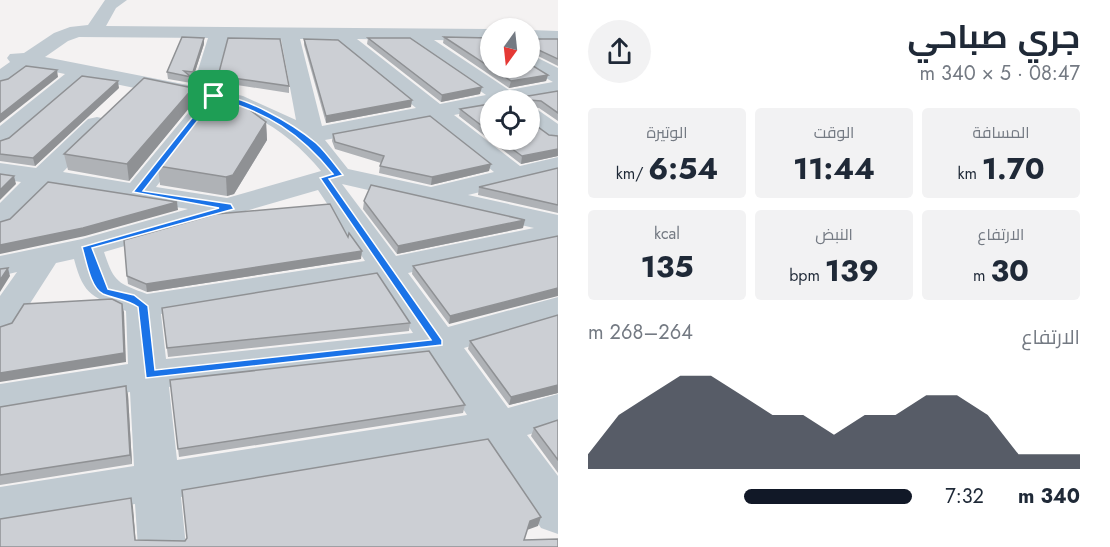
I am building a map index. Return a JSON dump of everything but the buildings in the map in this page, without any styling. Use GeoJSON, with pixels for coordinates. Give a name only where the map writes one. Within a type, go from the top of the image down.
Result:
{"type":"FeatureCollection","features":[{"type":"Feature","properties":{"kind":"street"},"geometry":{"type":"LineString","coordinates":[[94,31],[109,5],[118,0]]}},
{"type":"Feature","properties":{"kind":"street"},"geometry":{"type":"LineString","coordinates":[[0,79],[69,33],[94,31],[336,32],[480,35]]}},
{"type":"Feature","properties":{"kind":"street"},"geometry":{"type":"LineString","coordinates":[[137,192],[208,94],[220,32]]}},
{"type":"Feature","properties":{"kind":"street"},"geometry":{"type":"LineString","coordinates":[[289,32],[322,158],[386,268],[558,513]]}},
{"type":"Feature","properties":{"kind":"street"},"geometry":{"type":"LineString","coordinates":[[336,32],[514,176]]}},
{"type":"Feature","properties":{"kind":"street"},"geometry":{"type":"LineString","coordinates":[[410,33],[486,90]]}},
{"type":"Feature","properties":{"kind":"street"},"geometry":{"type":"LineString","coordinates":[[540,36],[558,37]]}},
{"type":"Feature","properties":{"kind":"street"},"geometry":{"type":"LineString","coordinates":[[0,57],[83,70],[235,101],[282,122],[322,158],[430,195],[558,224]]}},
{"type":"Feature","properties":{"kind":"street"},"geometry":{"type":"LineString","coordinates":[[540,66],[558,77]]}},
{"type":"Feature","properties":{"kind":"street"},"geometry":{"type":"LineString","coordinates":[[0,139],[83,70]]}},
{"type":"Feature","properties":{"kind":"street"},"geometry":{"type":"LineString","coordinates":[[0,219],[141,81]]}},
{"type":"Feature","properties":{"kind":"street"},"geometry":{"type":"LineString","coordinates":[[540,92],[558,88]]}},
{"type":"Feature","properties":{"kind":"street"},"geometry":{"type":"LineString","coordinates":[[0,266],[87,247],[231,207],[322,158],[435,112],[480,104]]}},
{"type":"Feature","properties":{"kind":"street"},"geometry":{"type":"LineString","coordinates":[[540,122],[558,135]]}},
{"type":"Feature","properties":{"kind":"street"},"geometry":{"type":"LineString","coordinates":[[430,195],[558,165]]}},
{"type":"Feature","properties":{"kind":"street"},"geometry":{"type":"LineString","coordinates":[[0,171],[231,207]]}},
{"type":"Feature","properties":{"kind":"street"},"geometry":{"type":"LineString","coordinates":[[87,247],[99,285],[104,291],[130,298],[143,306],[386,268],[558,232]]}},
{"type":"Feature","properties":{"kind":"street"},"geometry":{"type":"LineString","coordinates":[[0,322],[44,257]]}},
{"type":"Feature","properties":{"kind":"street"},"geometry":{"type":"LineString","coordinates":[[143,306],[162,547]]}},
{"type":"Feature","properties":{"kind":"street"},"geometry":{"type":"LineString","coordinates":[[0,399],[150,375],[438,343],[558,308]]}},
{"type":"Feature","properties":{"kind":"street"},"geometry":{"type":"LineString","coordinates":[[0,507],[498,427],[558,410]]}},
{"type":"Feature","properties":{"kind":"street"},"geometry":{"type":"LineString","coordinates":[[546,547],[558,545]]}},
{"type":"Feature","properties":{"kind":"route"},"geometry":{"type":"LineString","coordinates":[[214,96],[235,101],[282,122],[314,146],[339,175],[324,178],[438,343],[150,375],[143,306],[130,298],[115,296],[104,291],[99,285],[87,247],[231,207],[137,192],[214,96]]}}]}
